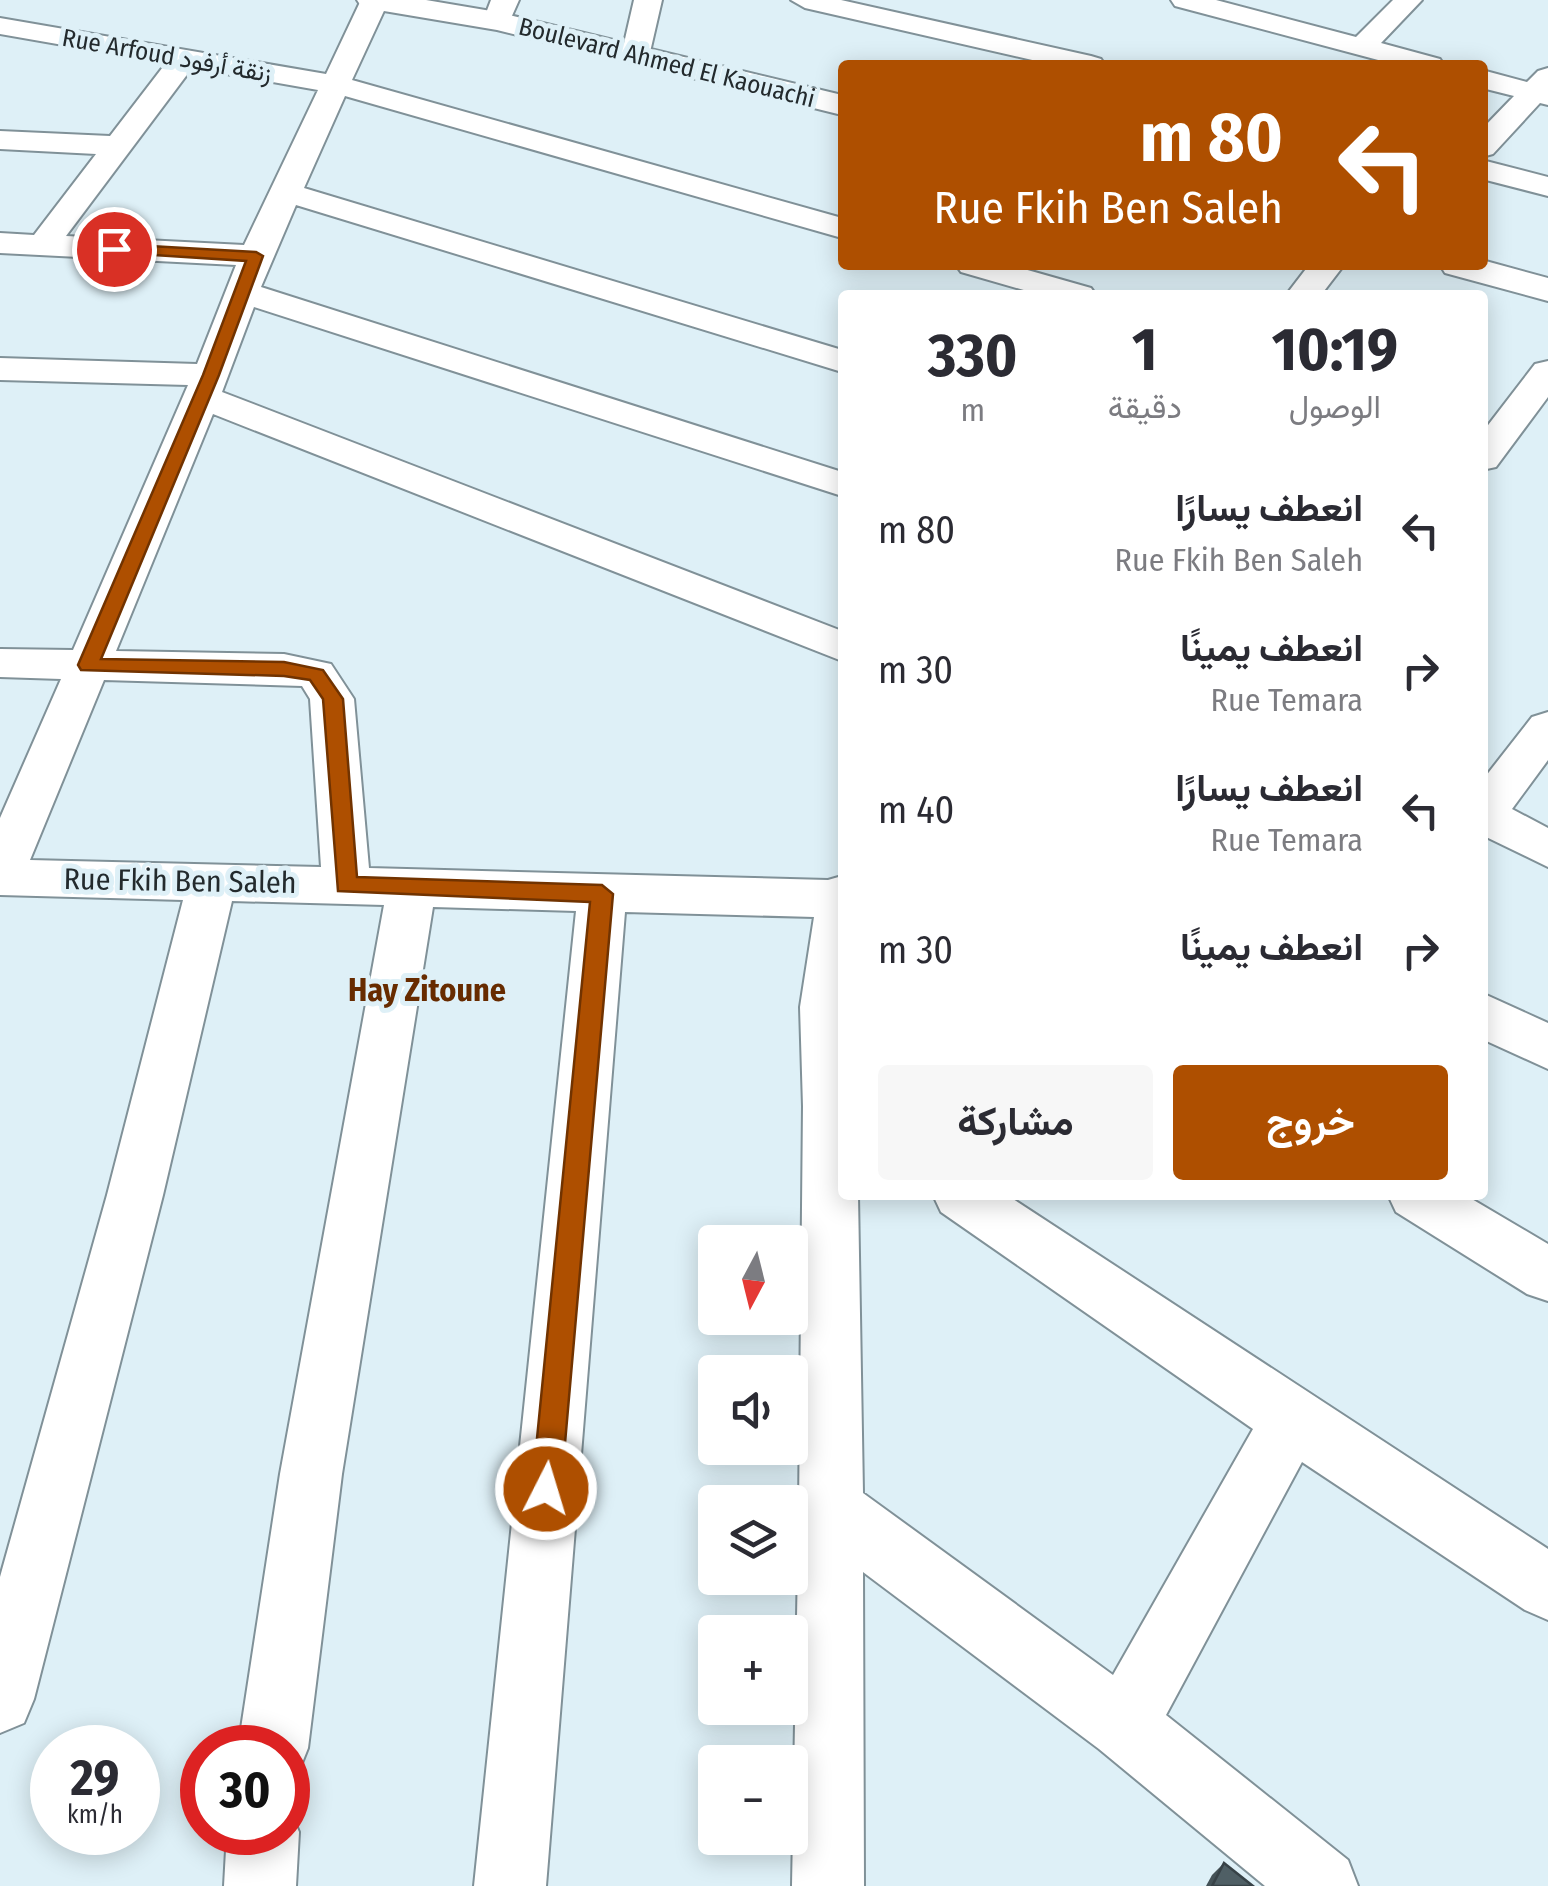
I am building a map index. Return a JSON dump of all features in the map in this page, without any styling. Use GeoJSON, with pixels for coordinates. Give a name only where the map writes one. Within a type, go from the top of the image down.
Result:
{"type":"FeatureCollection","features":[{"type":"Feature","properties":{"kind":"street"},"geometry":{"type":"LineString","coordinates":[[0,875],[206,386],[256,256],[374,0]]}},
{"type":"Feature","properties":{"kind":"street","name":"Boulevard Ahmed El Kaouachi"},"geometry":{"type":"LineString","coordinates":[[374,0],[501,10],[636,52],[838,104]]}},
{"type":"Feature","properties":{"kind":"street"},"geometry":{"type":"LineString","coordinates":[[636,52],[648,0]]}},
{"type":"Feature","properties":{"kind":"street"},"geometry":{"type":"LineString","coordinates":[[805,0],[1069,60]]}},
{"type":"Feature","properties":{"kind":"street"},"geometry":{"type":"LineString","coordinates":[[1185,0],[1411,60]]}},
{"type":"Feature","properties":{"kind":"street"},"geometry":{"type":"LineString","coordinates":[[1362,47],[1408,0]]}},
{"type":"Feature","properties":{"kind":"street","name":"Rue Arfoud زنقة أرفود"},"geometry":{"type":"LineString","coordinates":[[0,26],[333,84],[838,227]]}},
{"type":"Feature","properties":{"kind":"street"},"geometry":{"type":"LineString","coordinates":[[11,56],[33,32]]}},
{"type":"Feature","properties":{"kind":"street"},"geometry":{"type":"LineString","coordinates":[[43,245],[186,57]]}},
{"type":"Feature","properties":{"kind":"street"},"geometry":{"type":"LineString","coordinates":[[1488,80],[1543,88]]}},
{"type":"Feature","properties":{"kind":"street"},"geometry":{"type":"LineString","coordinates":[[1488,142],[1543,88]]}},
{"type":"Feature","properties":{"kind":"street"},"geometry":{"type":"LineString","coordinates":[[0,140],[118,146]]}},
{"type":"Feature","properties":{"kind":"street"},"geometry":{"type":"LineString","coordinates":[[1488,172],[1548,187]]}},
{"type":"Feature","properties":{"kind":"street"},"geometry":{"type":"LineString","coordinates":[[285,192],[838,361]]}},
{"type":"Feature","properties":{"kind":"street"},"geometry":{"type":"LineString","coordinates":[[0,243],[256,256]]}},
{"type":"Feature","properties":{"kind":"street"},"geometry":{"type":"LineString","coordinates":[[991,270],[1061,290]]}},
{"type":"Feature","properties":{"kind":"street"},"geometry":{"type":"LineString","coordinates":[[1307,290],[1323,270]]}},
{"type":"Feature","properties":{"kind":"street"},"geometry":{"type":"LineString","coordinates":[[1476,270],[1548,290]]}},
{"type":"Feature","properties":{"kind":"street"},"geometry":{"type":"LineString","coordinates":[[242,292],[838,483]]}},
{"type":"Feature","properties":{"kind":"street"},"geometry":{"type":"LineString","coordinates":[[0,369],[206,386],[838,645]]}},
{"type":"Feature","properties":{"kind":"street"},"geometry":{"type":"LineString","coordinates":[[1488,451],[1548,372]]}},
{"type":"Feature","properties":{"kind":"street"},"geometry":{"type":"LineString","coordinates":[[0,662],[284,669],[316,674],[332,699],[346,885]]}},
{"type":"Feature","properties":{"kind":"street"},"geometry":{"type":"LineString","coordinates":[[1488,811],[1548,728]]}},
{"type":"Feature","properties":{"kind":"street"},"geometry":{"type":"LineString","coordinates":[[1488,817],[1548,849]]}},
{"type":"Feature","properties":{"kind":"street","name":"Rue Fkih Ben Saleh"},"geometry":{"type":"LineString","coordinates":[[0,875],[602,894],[838,897]]}},
{"type":"Feature","properties":{"kind":"street"},"geometry":{"type":"LineString","coordinates":[[0,1700],[135,1195],[212,881]]}},
{"type":"Feature","properties":{"kind":"street"},"geometry":{"type":"LineString","coordinates":[[276,1725],[311,1474],[412,887]]}},
{"type":"Feature","properties":{"kind":"street"},"geometry":{"type":"LineString","coordinates":[[510,1886],[602,894]]}},
{"type":"Feature","properties":{"kind":"street"},"geometry":{"type":"LineString","coordinates":[[828,1886],[836,1110],[826,1007],[838,924]]}},
{"type":"Feature","properties":{"kind":"street"},"geometry":{"type":"LineString","coordinates":[[1488,1017],[1548,1048]]}},
{"type":"Feature","properties":{"kind":"street"},"geometry":{"type":"LineString","coordinates":[[967,1200],[1292,1420],[1548,1587]]}},
{"type":"Feature","properties":{"kind":"street"},"geometry":{"type":"LineString","coordinates":[[1424,1200],[1548,1275]]}},
{"type":"Feature","properties":{"kind":"street"},"geometry":{"type":"LineString","coordinates":[[1123,1724],[1292,1420]]}},
{"type":"Feature","properties":{"kind":"street"},"geometry":{"type":"LineString","coordinates":[[831,1509],[1123,1724],[1322,1886]]}},
{"type":"Feature","properties":{"kind":"street"},"geometry":{"type":"LineString","coordinates":[[260,1886],[262,1855]]}},
{"type":"Feature","properties":{"kind":"building"},"geometry":{"type":"Polygon","coordinates":[[[1224,1863],[1253,1886],[1212,1886],[1224,1863]]]}},
{"type":"Feature","properties":{"kind":"district","name":"Hay Zitoune"},"geometry":{"type":"Point","coordinates":[427,990]}},
{"type":"Feature","properties":{"kind":"route"},"geometry":{"type":"LineString","coordinates":[[114,249],[256,256],[211,375],[88,665],[284,669],[316,674],[332,699],[346,885],[602,894],[546,1489]]}}]}
